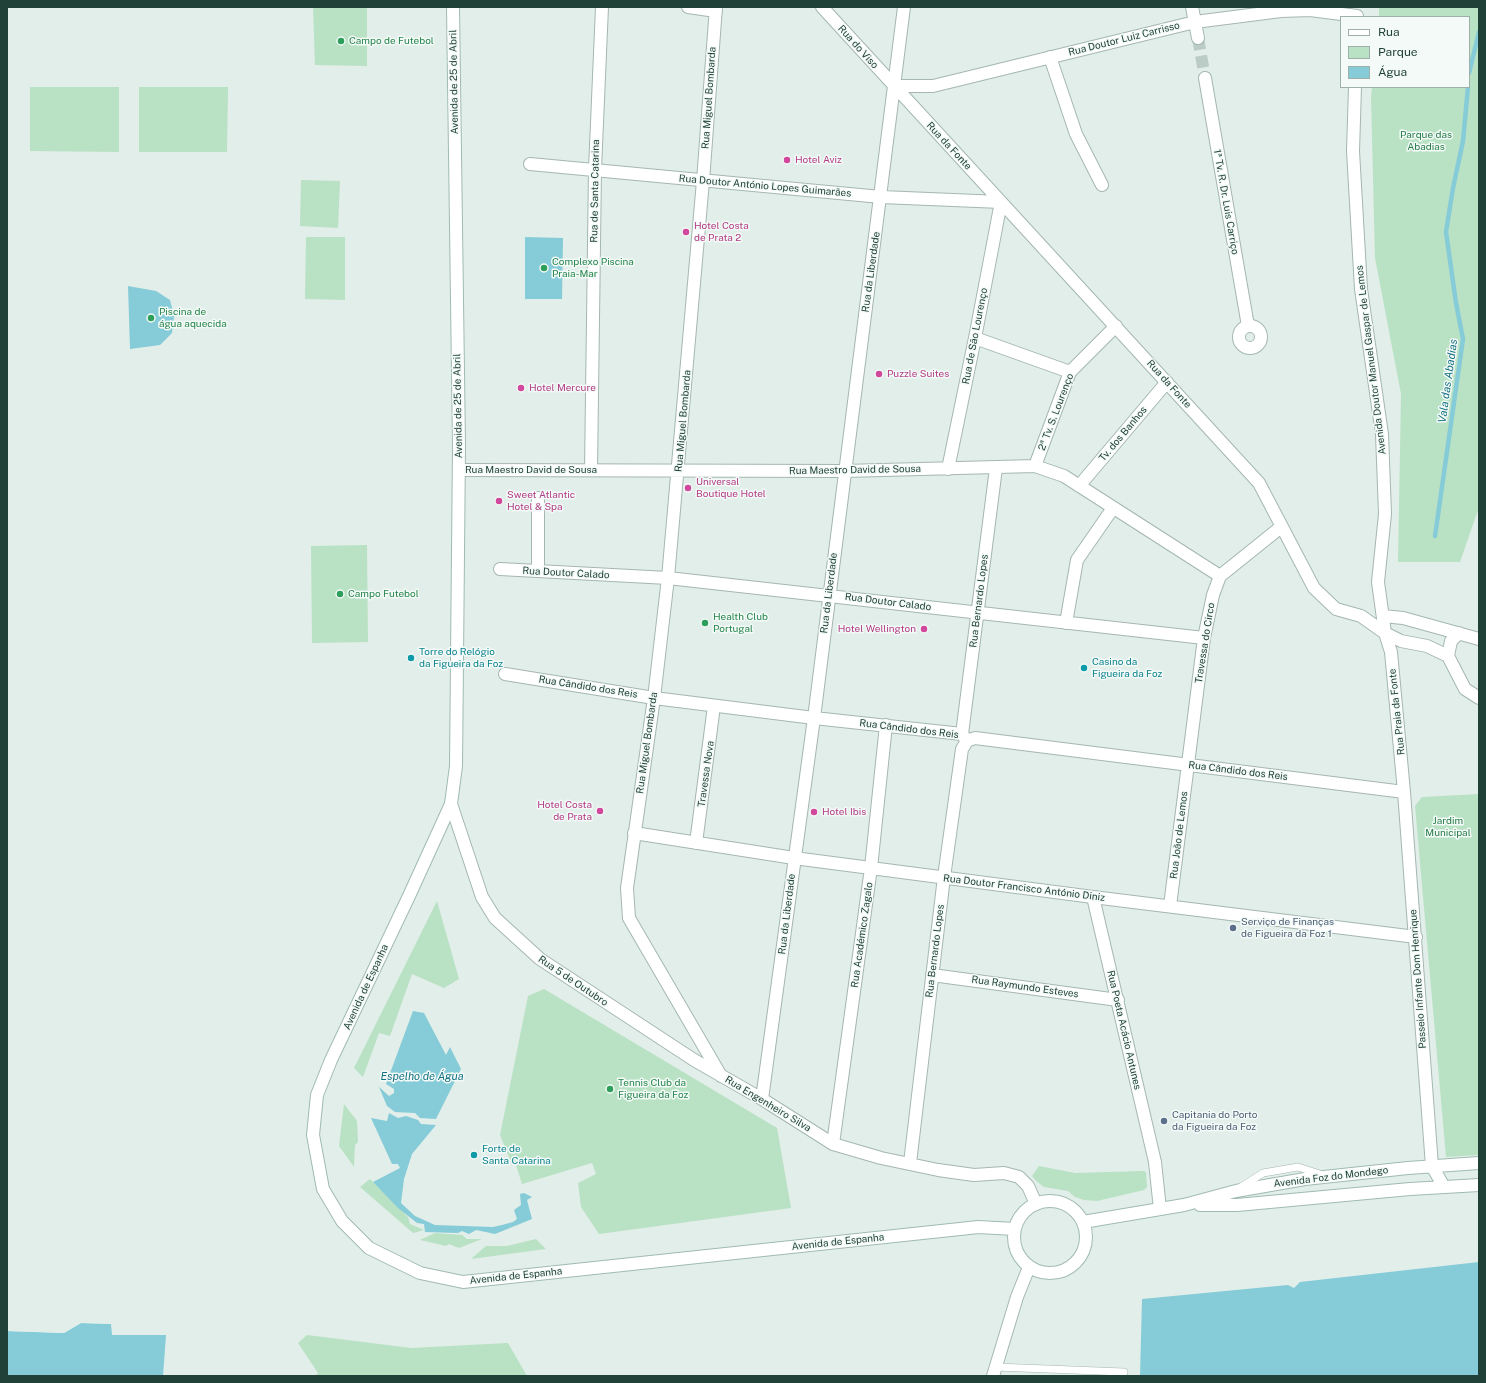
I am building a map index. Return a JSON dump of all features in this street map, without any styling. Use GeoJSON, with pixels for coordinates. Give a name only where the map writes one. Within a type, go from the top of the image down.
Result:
{"type":"FeatureCollection","features":[{"type":"Feature","properties":{"kind":"street","name":"Avenida de 25 de Abril"},"geometry":{"type":"LineString","coordinates":[[450,804],[456,766],[459,470],[453,7]]}},
{"type":"Feature","properties":{"kind":"street","name":"Rua de Santa Catarina"},"geometry":{"type":"LineString","coordinates":[[591,470],[595,169],[602,7]]}},
{"type":"Feature","properties":{"kind":"street"},"geometry":{"type":"LineString","coordinates":[[688,7],[716,9]]}},
{"type":"Feature","properties":{"kind":"street","name":"Rua do Viso"},"geometry":{"type":"LineString","coordinates":[[822,7],[894,86]]}},
{"type":"Feature","properties":{"kind":"street","name":"Rua da Liberdade"},"geometry":{"type":"LineString","coordinates":[[762,1099],[814,718],[828,595],[904,7]]}},
{"type":"Feature","properties":{"kind":"street"},"geometry":{"type":"LineString","coordinates":[[1192,7],[1198,38]]}},
{"type":"Feature","properties":{"kind":"street","name":"Rua Miguel Bombarda"},"geometry":{"type":"LineString","coordinates":[[634,833],[654,698],[679,471],[716,9]]}},
{"type":"Feature","properties":{"kind":"street","name":"Rua Doutor Luiz Carrisso"},"geometry":{"type":"LineString","coordinates":[[894,86],[930,87],[1195,22],[1281,11],[1310,10],[1357,13]]}},
{"type":"Feature","properties":{"kind":"street"},"geometry":{"type":"LineString","coordinates":[[1050,57],[1076,134],[1102,185]]}},
{"type":"Feature","properties":{"kind":"street","name":"1ª Tv. R. Dr. Luis Carriço"},"geometry":{"type":"LineString","coordinates":[[1205,78],[1248,326]]}},
{"type":"Feature","properties":{"kind":"street","name":"Rua da Fonte"},"geometry":{"type":"LineString","coordinates":[[894,86],[1259,483],[1314,588],[1336,609],[1361,616],[1386,633],[1401,640],[1427,646],[1448,656]]}},
{"type":"Feature","properties":{"kind":"street","name":"Avenida Doutor Manuel Gaspar de Lemos"},"geometry":{"type":"LineString","coordinates":[[1355,88],[1353,152],[1361,289],[1382,441],[1385,514],[1378,582],[1382,616],[1386,633]]}},
{"type":"Feature","properties":{"kind":"street","name":"Rua Doutor António Lopes Guimarães"},"geometry":{"type":"LineString","coordinates":[[530,164],[880,197],[1001,202]]}},
{"type":"Feature","properties":{"kind":"street","name":"Rua de São Lourenço"},"geometry":{"type":"LineString","coordinates":[[948,469],[976,338],[1001,202]]}},
{"type":"Feature","properties":{"kind":"street","name":"2ª Tv. S. Lourenço"},"geometry":{"type":"LineString","coordinates":[[1035,466],[1070,372],[1116,326]]}},
{"type":"Feature","properties":{"kind":"street"},"geometry":{"type":"LineString","coordinates":[[976,338],[1070,372]]}},
{"type":"Feature","properties":{"kind":"street","name":"Tv. dos Banhos"},"geometry":{"type":"LineString","coordinates":[[1079,486],[1167,382]]}},
{"type":"Feature","properties":{"kind":"street","name":"Rua Maestro David de Sousa"},"geometry":{"type":"LineString","coordinates":[[459,470],[844,471],[1035,466],[1064,476],[1220,576]]}},
{"type":"Feature","properties":{"kind":"street","name":"Rua Bernardo Lopes"},"geometry":{"type":"LineString","coordinates":[[910,1163],[944,877],[962,749],[965,738],[978,612],[996,468]]}},
{"type":"Feature","properties":{"kind":"street"},"geometry":{"type":"LineString","coordinates":[[538,498],[538,571]]}},
{"type":"Feature","properties":{"kind":"street"},"geometry":{"type":"LineString","coordinates":[[1066,622],[1077,560],[1113,508]]}},
{"type":"Feature","properties":{"kind":"street"},"geometry":{"type":"LineString","coordinates":[[1220,576],[1281,527]]}},
{"type":"Feature","properties":{"kind":"street","name":"Rua Doutor Calado"},"geometry":{"type":"LineString","coordinates":[[500,569],[668,578],[1204,638]]}},
{"type":"Feature","properties":{"kind":"street","name":"Travessa do Circo"},"geometry":{"type":"LineString","coordinates":[[1188,765],[1204,638],[1213,595],[1220,576]]}},
{"type":"Feature","properties":{"kind":"street"},"geometry":{"type":"LineString","coordinates":[[1382,616],[1403,618],[1479,639]]}},
{"type":"Feature","properties":{"kind":"street","name":"Rua Praia da Fonte"},"geometry":{"type":"LineString","coordinates":[[1386,633],[1391,652],[1404,792]]}},
{"type":"Feature","properties":{"kind":"street"},"geometry":{"type":"LineString","coordinates":[[1459,633],[1451,641],[1448,656],[1465,689],[1479,698]]}},
{"type":"Feature","properties":{"kind":"street","name":"Rua Cândido dos Reis"},"geometry":{"type":"LineString","coordinates":[[505,674],[714,706],[886,725],[965,738],[975,738],[1404,792]]}},
{"type":"Feature","properties":{"kind":"street","name":"Travessa Nova"},"geometry":{"type":"LineString","coordinates":[[696,843],[714,706]]}},
{"type":"Feature","properties":{"kind":"street","name":"Rua Académico Zagalo"},"geometry":{"type":"LineString","coordinates":[[833,1144],[871,868],[886,725]]}},
{"type":"Feature","properties":{"kind":"street","name":"Rua João de Lemos"},"geometry":{"type":"LineString","coordinates":[[1170,906],[1188,765]]}},
{"type":"Feature","properties":{"kind":"street","name":"Passeio Infante Dom Henrique"},"geometry":{"type":"LineString","coordinates":[[1404,792],[1416,936],[1432,1166]]}},
{"type":"Feature","properties":{"kind":"street","name":"Rua 5 de Outubro"},"geometry":{"type":"LineString","coordinates":[[450,804],[482,897],[495,918],[540,959],[694,1060],[721,1076]]}},
{"type":"Feature","properties":{"kind":"street","name":"Avenida de Espanha"},"geometry":{"type":"LineString","coordinates":[[450,804],[406,903],[331,1060],[317,1095],[313,1135],[323,1189],[342,1221],[369,1248],[420,1273],[463,1282],[972,1228],[1015,1229]]}},
{"type":"Feature","properties":{"kind":"street","name":"Rua Doutor Francisco António Diniz"},"geometry":{"type":"LineString","coordinates":[[634,833],[794,858],[1093,897],[1416,936]]}},
{"type":"Feature","properties":{"kind":"street","name":"Rua Engenheiro Silva"},"geometry":{"type":"LineString","coordinates":[[634,833],[627,888],[629,918],[721,1076],[762,1099],[833,1144],[881,1158],[974,1175],[1004,1173],[1019,1177],[1028,1186],[1036,1204]]}},
{"type":"Feature","properties":{"kind":"street","name":"Rua Poeta Acácio Antunes"},"geometry":{"type":"LineString","coordinates":[[1093,897],[1155,1162],[1160,1209]]}},
{"type":"Feature","properties":{"kind":"street","name":"Rua Raymundo Esteves"},"geometry":{"type":"LineString","coordinates":[[932,975],[1118,1000]]}},
{"type":"Feature","properties":{"kind":"street","name":"Avenida Foz do Mondego"},"geometry":{"type":"LineString","coordinates":[[1083,1222],[1184,1205],[1236,1191],[1305,1179],[1432,1166],[1479,1163]]}},
{"type":"Feature","properties":{"kind":"street"},"geometry":{"type":"LineString","coordinates":[[1432,1166],[1444,1187]]}},
{"type":"Feature","properties":{"kind":"street","name":"Avenida Foz do Mondego"},"geometry":{"type":"LineString","coordinates":[[1184,1205],[1237,1205],[1410,1189],[1479,1185]]}},
{"type":"Feature","properties":{"kind":"street"},"geometry":{"type":"LineString","coordinates":[[1046,1201],[1058,1202],[1068,1206],[1077,1213],[1083,1222],[1086,1233],[1086,1244],[1082,1256],[1064,1271],[1053,1274],[1041,1272],[1029,1267],[1017,1252],[1014,1243],[1015,1229],[1019,1219],[1026,1210],[1036,1204],[1046,1201]]}},
{"type":"Feature","properties":{"kind":"street"},"geometry":{"type":"LineString","coordinates":[[995,1371],[1017,1297],[1029,1267]]}},
{"type":"Feature","properties":{"kind":"lane"},"geometry":{"type":"LineString","coordinates":[[995,1371],[1124,1372]]}},
{"type":"Feature","properties":{"kind":"green space","name":"Campo de Futebol"},"geometry":{"type":"Polygon","coordinates":[[[313,7],[367,7],[367,66],[315,65],[313,7]]]}},
{"type":"Feature","properties":{"kind":"green space","name":"Parque das Abadias"},"geometry":{"type":"Polygon","coordinates":[[[1379,7],[1479,7],[1479,510],[1460,562],[1398,562],[1401,394],[1375,258],[1371,97],[1372,88],[1470,88],[1470,16],[1379,16],[1379,7]]]}},
{"type":"Feature","properties":{"kind":"green space"},"geometry":{"type":"Polygon","coordinates":[[[30,87],[119,87],[119,152],[30,151],[30,87]]]}},
{"type":"Feature","properties":{"kind":"green space"},"geometry":{"type":"Polygon","coordinates":[[[139,87],[228,87],[227,152],[139,152],[139,87]]]}},
{"type":"Feature","properties":{"kind":"green space"},"geometry":{"type":"Polygon","coordinates":[[[301,180],[340,181],[338,228],[300,226],[301,180]]]}},
{"type":"Feature","properties":{"kind":"green space"},"geometry":{"type":"Polygon","coordinates":[[[306,237],[345,237],[345,300],[305,299],[306,237]]]}},
{"type":"Feature","properties":{"kind":"green space","name":"Campo Futebol"},"geometry":{"type":"Polygon","coordinates":[[[367,545],[368,642],[312,643],[311,546],[367,545]]]}},
{"type":"Feature","properties":{"kind":"green space","name":"Jardim Municipal"},"geometry":{"type":"Polygon","coordinates":[[[1479,794],[1479,1155],[1446,1157],[1415,806],[1422,797],[1479,794]]]}},
{"type":"Feature","properties":{"kind":"green space"},"geometry":{"type":"Polygon","coordinates":[[[437,901],[459,979],[444,988],[412,974],[390,1036],[379,1033],[363,1077],[354,1068],[437,901]]]}},
{"type":"Feature","properties":{"kind":"green space","name":"Tennis Club da Figueira da Foz"},"geometry":{"type":"Polygon","coordinates":[[[544,989],[777,1128],[791,1208],[599,1234],[581,1207],[578,1183],[596,1174],[592,1163],[522,1184],[516,1165],[511,1162],[500,1135],[528,996],[544,989]]]}},
{"type":"Feature","properties":{"kind":"green space"},"geometry":{"type":"Polygon","coordinates":[[[344,1104],[357,1121],[358,1142],[355,1145],[354,1167],[339,1146],[344,1104]]]}},
{"type":"Feature","properties":{"kind":"green space"},"geometry":{"type":"Polygon","coordinates":[[[1039,1166],[1075,1173],[1143,1171],[1146,1172],[1147,1187],[1144,1190],[1097,1201],[1084,1200],[1075,1197],[1068,1191],[1044,1187],[1036,1181],[1032,1176],[1039,1166]]]}},
{"type":"Feature","properties":{"kind":"green space"},"geometry":{"type":"Polygon","coordinates":[[[370,1179],[408,1217],[410,1224],[424,1230],[413,1233],[360,1187],[370,1179]]]}},
{"type":"Feature","properties":{"kind":"green space"},"geometry":{"type":"Polygon","coordinates":[[[435,1233],[462,1235],[467,1239],[482,1239],[459,1248],[449,1244],[446,1246],[420,1240],[435,1233]]]}},
{"type":"Feature","properties":{"kind":"green space"},"geometry":{"type":"Polygon","coordinates":[[[536,1239],[546,1249],[471,1259],[486,1246],[507,1246],[536,1239]]]}},
{"type":"Feature","properties":{"kind":"green space"},"geometry":{"type":"Polygon","coordinates":[[[307,1335],[411,1348],[508,1343],[527,1376],[316,1376],[318,1373],[298,1343],[307,1335]]]}},
{"type":"Feature","properties":{"kind":"water","name":"Complexo Piscina Praia-Mar"},"geometry":{"type":"Polygon","coordinates":[[[525,237],[563,238],[562,299],[525,299],[525,237]]]}},
{"type":"Feature","properties":{"kind":"water","name":"Piscina de água aquecida"},"geometry":{"type":"Polygon","coordinates":[[[128,286],[156,291],[170,300],[174,316],[172,333],[160,345],[130,349],[128,286]]]}},
{"type":"Feature","properties":{"kind":"water","name":"Espelho de Água"},"geometry":{"type":"Polygon","coordinates":[[[413,1011],[424,1013],[446,1055],[450,1047],[461,1069],[436,1119],[420,1118],[415,1113],[395,1112],[387,1106],[379,1087],[389,1096],[394,1093],[394,1089],[386,1084],[413,1011]]]}},
{"type":"Feature","properties":{"kind":"water","name":"Espelho de Água"},"geometry":{"type":"Polygon","coordinates":[[[389,1113],[398,1118],[406,1116],[418,1120],[421,1124],[436,1125],[412,1154],[404,1179],[401,1203],[415,1216],[435,1225],[493,1227],[513,1222],[517,1219],[514,1210],[521,1205],[520,1194],[524,1193],[532,1197],[527,1200],[532,1219],[495,1234],[476,1230],[469,1234],[462,1231],[458,1233],[425,1232],[424,1224],[417,1223],[398,1208],[373,1182],[400,1168],[398,1164],[392,1164],[371,1118],[387,1121],[389,1113]]]}},
{"type":"Feature","properties":{"kind":"water"},"geometry":{"type":"Polygon","coordinates":[[[1479,1262],[1479,1376],[1140,1376],[1142,1299],[1288,1285],[1294,1288],[1300,1282],[1479,1262]]]}},
{"type":"Feature","properties":{"kind":"water"},"geometry":{"type":"Polygon","coordinates":[[[81,1323],[112,1324],[112,1335],[166,1335],[163,1376],[7,1376],[7,1331],[64,1333],[81,1323]]]}},
{"type":"Feature","properties":{"kind":"pier"},"geometry":{"type":"Polygon","coordinates":[[[81,1321],[112,1322],[114,1323],[114,1333],[166,1333],[168,1335],[112,1335],[111,1324],[81,1323],[64,1333],[7,1331],[7,1329],[64,1331],[81,1321]]]}},
{"type":"Feature","properties":{"kind":"waterway","name":"Vala das Abadias"},"geometry":{"type":"LineString","coordinates":[[1470,69],[1479,32]]}},
{"type":"Feature","properties":{"kind":"waterway","name":"Vala das Abadias"},"geometry":{"type":"LineString","coordinates":[[1435,536],[1463,339],[1456,303],[1446,232],[1463,141],[1468,88]]}},
{"type":"Feature","properties":{"kind":"tunnel"},"geometry":{"type":"LineString","coordinates":[[1198,38],[1205,78]]}},
{"type":"Feature","properties":{"kind":"place","name":"Campo de Futebol"},"geometry":{"type":"Point","coordinates":[341,41]}},
{"type":"Feature","properties":{"kind":"place","name":"Hotel Aviz"},"geometry":{"type":"Point","coordinates":[787,160]}},
{"type":"Feature","properties":{"kind":"place","name":"Hotel Costa de Prata 2"},"geometry":{"type":"Point","coordinates":[686,232]}},
{"type":"Feature","properties":{"kind":"place","name":"Complexo Piscina Praia-Mar"},"geometry":{"type":"Point","coordinates":[544,268]}},
{"type":"Feature","properties":{"kind":"place","name":"Piscina de água aquecida"},"geometry":{"type":"Point","coordinates":[151,318]}},
{"type":"Feature","properties":{"kind":"place","name":"Puzzle Suites"},"geometry":{"type":"Point","coordinates":[879,374]}},
{"type":"Feature","properties":{"kind":"place","name":"Hotel Mercure"},"geometry":{"type":"Point","coordinates":[521,388]}},
{"type":"Feature","properties":{"kind":"place","name":"Universal Boutique Hotel"},"geometry":{"type":"Point","coordinates":[688,488]}},
{"type":"Feature","properties":{"kind":"place","name":"Sweet Atlantic Hotel & Spa"},"geometry":{"type":"Point","coordinates":[499,501]}},
{"type":"Feature","properties":{"kind":"place","name":"Campo Futebol"},"geometry":{"type":"Point","coordinates":[340,594]}},
{"type":"Feature","properties":{"kind":"place","name":"Health Club Portugal"},"geometry":{"type":"Point","coordinates":[705,623]}},
{"type":"Feature","properties":{"kind":"place","name":"Hotel Wellington"},"geometry":{"type":"Point","coordinates":[924,629]}},
{"type":"Feature","properties":{"kind":"place","name":"Torre do Relógio da Figueira da Foz"},"geometry":{"type":"Point","coordinates":[411,658]}},
{"type":"Feature","properties":{"kind":"place","name":"Casino da Figueira da Foz"},"geometry":{"type":"Point","coordinates":[1084,668]}},
{"type":"Feature","properties":{"kind":"place","name":"Hotel Costa de Prata"},"geometry":{"type":"Point","coordinates":[600,811]}},
{"type":"Feature","properties":{"kind":"place","name":"Hotel Ibis"},"geometry":{"type":"Point","coordinates":[814,812]}},
{"type":"Feature","properties":{"kind":"place","name":"Serviço de Finanças de Figueira da Foz 1"},"geometry":{"type":"Point","coordinates":[1233,928]}},
{"type":"Feature","properties":{"kind":"place","name":"Tennis Club da Figueira da Foz"},"geometry":{"type":"Point","coordinates":[610,1089]}},
{"type":"Feature","properties":{"kind":"place","name":"Capitania do Porto da Figueira da Foz"},"geometry":{"type":"Point","coordinates":[1164,1121]}},
{"type":"Feature","properties":{"kind":"place","name":"Forte de Santa Catarina"},"geometry":{"type":"Point","coordinates":[474,1155]}}]}
